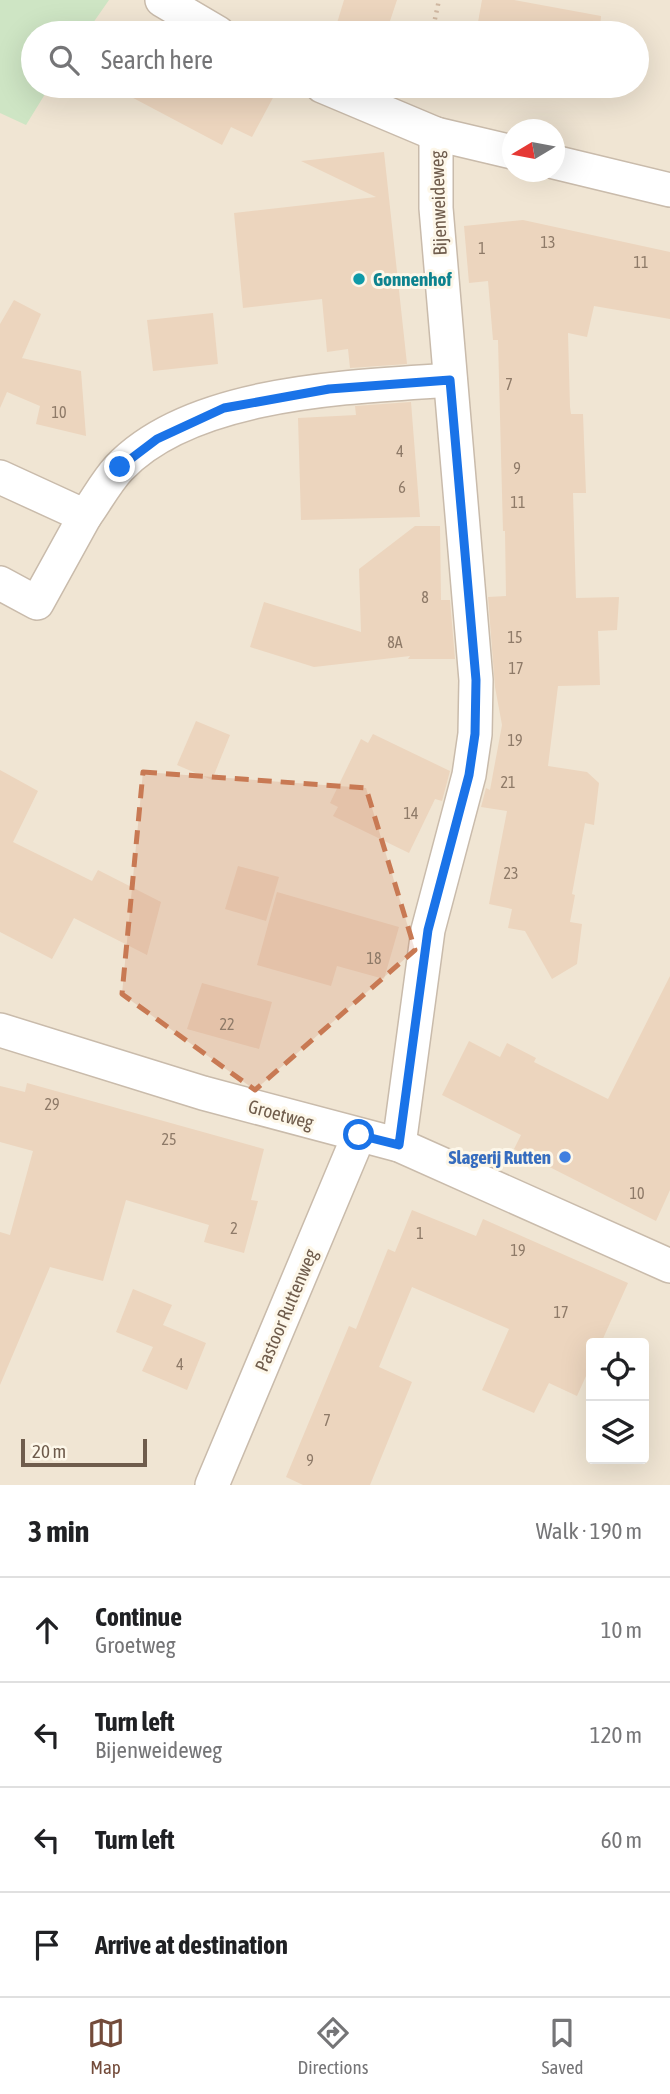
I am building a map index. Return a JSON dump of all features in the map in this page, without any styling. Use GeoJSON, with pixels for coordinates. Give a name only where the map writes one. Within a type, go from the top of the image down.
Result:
{"type":"FeatureCollection","features":[{"type":"Feature","properties":{"kind":"street"},"geometry":{"type":"LineString","coordinates":[[162,0],[198,21]]}},
{"type":"Feature","properties":{"kind":"street"},"geometry":{"type":"LineString","coordinates":[[350,98],[436,134],[502,149]]}},
{"type":"Feature","properties":{"kind":"street","name":"Bijenweideweg"},"geometry":{"type":"LineString","coordinates":[[399,1145],[428,930],[469,775],[475,734],[476,680],[436,208],[436,134]]}},
{"type":"Feature","properties":{"kind":"street"},"geometry":{"type":"LineString","coordinates":[[565,164],[670,190]]}},
{"type":"Feature","properties":{"kind":"street"},"geometry":{"type":"LineString","coordinates":[[0,583],[37,603],[85,516],[120,467],[157,439],[224,408],[329,389],[450,380]]}},
{"type":"Feature","properties":{"kind":"street"},"geometry":{"type":"LineString","coordinates":[[0,477],[85,516]]}},
{"type":"Feature","properties":{"kind":"street","name":"Groetweg"},"geometry":{"type":"LineString","coordinates":[[0,1030],[203,1093],[399,1145],[670,1266]]}},
{"type":"Feature","properties":{"kind":"street","name":"Pastoor Ruttenweg"},"geometry":{"type":"LineString","coordinates":[[212,1485],[359,1135]]}},
{"type":"Feature","properties":{"kind":"path"},"geometry":{"type":"LineString","coordinates":[[435,21],[439,0]]}},
{"type":"Feature","properties":{"kind":"highlighted area"},"geometry":{"type":"Polygon","coordinates":[[[143,772],[366,788],[415,950],[255,1090],[122,994],[143,772]]]}},
{"type":"Feature","properties":{"kind":"shaded area"},"geometry":{"type":"Polygon","coordinates":[[[0,0],[670,0],[670,1485],[0,1485],[0,0]]]}},
{"type":"Feature","properties":{"kind":"green space"},"geometry":{"type":"Polygon","coordinates":[[[0,0],[109,0],[94,21],[21,21],[21,98],[43,98],[26,125],[0,113],[0,0]]]}},
{"type":"Feature","properties":{"kind":"building"},"geometry":{"type":"Polygon","coordinates":[[[344,0],[397,0],[390,21],[338,21],[344,0]]]}},
{"type":"Feature","properties":{"kind":"building"},"geometry":{"type":"Polygon","coordinates":[[[482,0],[514,0],[601,16],[601,21],[478,21],[482,0]]]}},
{"type":"Feature","properties":{"kind":"building"},"geometry":{"type":"Polygon","coordinates":[[[133,98],[273,98],[252,137],[231,127],[222,145],[133,98]]]}},
{"type":"Feature","properties":{"kind":"building","name":"Gonnenhof"},"geometry":{"type":"Polygon","coordinates":[[[384,152],[407,364],[350,368],[348,349],[327,352],[322,299],[243,308],[234,213],[376,197],[301,161],[384,152]]]}},
{"type":"Feature","properties":{"kind":"building"},"geometry":{"type":"Polygon","coordinates":[[[523,220],[670,252],[670,319],[594,306],[587,337],[568,333],[570,407],[571,414],[583,414],[586,493],[573,493],[576,598],[619,597],[617,630],[598,631],[600,685],[558,686],[548,766],[587,772],[599,783],[594,825],[585,823],[572,894],[575,895],[570,922],[582,924],[577,964],[552,979],[525,931],[508,928],[512,909],[489,904],[507,811],[481,807],[486,788],[490,790],[502,725],[495,687],[488,597],[506,596],[505,531],[498,340],[493,340],[488,281],[469,283],[464,226],[523,220]]]}},
{"type":"Feature","properties":{"kind":"building"},"geometry":{"type":"Polygon","coordinates":[[[14,300],[41,314],[22,358],[81,371],[86,436],[36,424],[40,406],[7,392],[0,408],[0,324],[14,300]]]}},
{"type":"Feature","properties":{"kind":"building"},"geometry":{"type":"Polygon","coordinates":[[[213,313],[218,364],[153,371],[147,320],[213,313]]]}},
{"type":"Feature","properties":{"kind":"building"},"geometry":{"type":"Polygon","coordinates":[[[411,402],[420,517],[301,520],[298,418],[356,415],[355,406],[411,402]]]}},
{"type":"Feature","properties":{"kind":"building"},"geometry":{"type":"Polygon","coordinates":[[[415,526],[440,526],[441,600],[450,600],[455,659],[408,659],[410,656],[314,667],[250,647],[264,602],[361,632],[359,569],[415,526]]]}},
{"type":"Feature","properties":{"kind":"building"},"geometry":{"type":"Polygon","coordinates":[[[196,721],[230,735],[212,780],[177,765],[196,721]]]}},
{"type":"Feature","properties":{"kind":"building"},"geometry":{"type":"Polygon","coordinates":[[[373,734],[450,771],[442,801],[435,799],[409,853],[333,816],[338,807],[330,803],[361,739],[368,743],[373,734]]]}},
{"type":"Feature","properties":{"kind":"building"},"geometry":{"type":"Polygon","coordinates":[[[0,770],[38,791],[13,842],[92,881],[98,870],[161,902],[147,955],[74,918],[52,959],[0,932],[0,770]]]}},
{"type":"Feature","properties":{"kind":"building"},"geometry":{"type":"Polygon","coordinates":[[[238,866],[279,877],[266,921],[225,909],[238,866]]]}},
{"type":"Feature","properties":{"kind":"building"},"geometry":{"type":"Polygon","coordinates":[[[277,892],[399,927],[384,979],[337,966],[331,986],[257,965],[277,892]]]}},
{"type":"Feature","properties":{"kind":"building"},"geometry":{"type":"Polygon","coordinates":[[[670,976],[670,1190],[656,1221],[514,1149],[521,1135],[442,1095],[469,1041],[500,1057],[507,1043],[536,1058],[534,1062],[608,1099],[670,976]]]}},
{"type":"Feature","properties":{"kind":"building"},"geometry":{"type":"Polygon","coordinates":[[[202,983],[272,1002],[259,1049],[187,1029],[202,983]]]}},
{"type":"Feature","properties":{"kind":"building"},"geometry":{"type":"Polygon","coordinates":[[[27,1083],[264,1149],[251,1200],[258,1201],[244,1253],[204,1242],[209,1225],[126,1200],[103,1281],[50,1267],[0,1385],[0,1232],[10,1235],[33,1151],[0,1142],[0,1086],[25,1092],[27,1083]]]}},
{"type":"Feature","properties":{"kind":"building"},"geometry":{"type":"Polygon","coordinates":[[[412,1210],[476,1236],[483,1219],[628,1283],[603,1338],[586,1338],[586,1376],[577,1396],[549,1383],[534,1413],[482,1390],[509,1329],[412,1287],[379,1367],[412,1382],[370,1485],[303,1485],[286,1477],[349,1326],[356,1329],[388,1249],[395,1252],[412,1210]]]}},
{"type":"Feature","properties":{"kind":"building"},"geometry":{"type":"Polygon","coordinates":[[[133,1289],[172,1305],[163,1325],[206,1343],[187,1390],[142,1371],[153,1347],[116,1332],[133,1289]]]}},
{"type":"Feature","properties":{"kind":"place","name":"Gonnenhof"},"geometry":{"type":"Point","coordinates":[359,279]}},
{"type":"Feature","properties":{"kind":"place","name":"Slagerij Rutten"},"geometry":{"type":"Point","coordinates":[565,1157]}},
{"type":"Feature","properties":{"kind":"route"},"geometry":{"type":"LineString","coordinates":[[120,467],[157,439],[224,408],[329,389],[450,380],[476,680],[475,734],[469,775],[428,930],[399,1145],[359,1135]]}}]}
